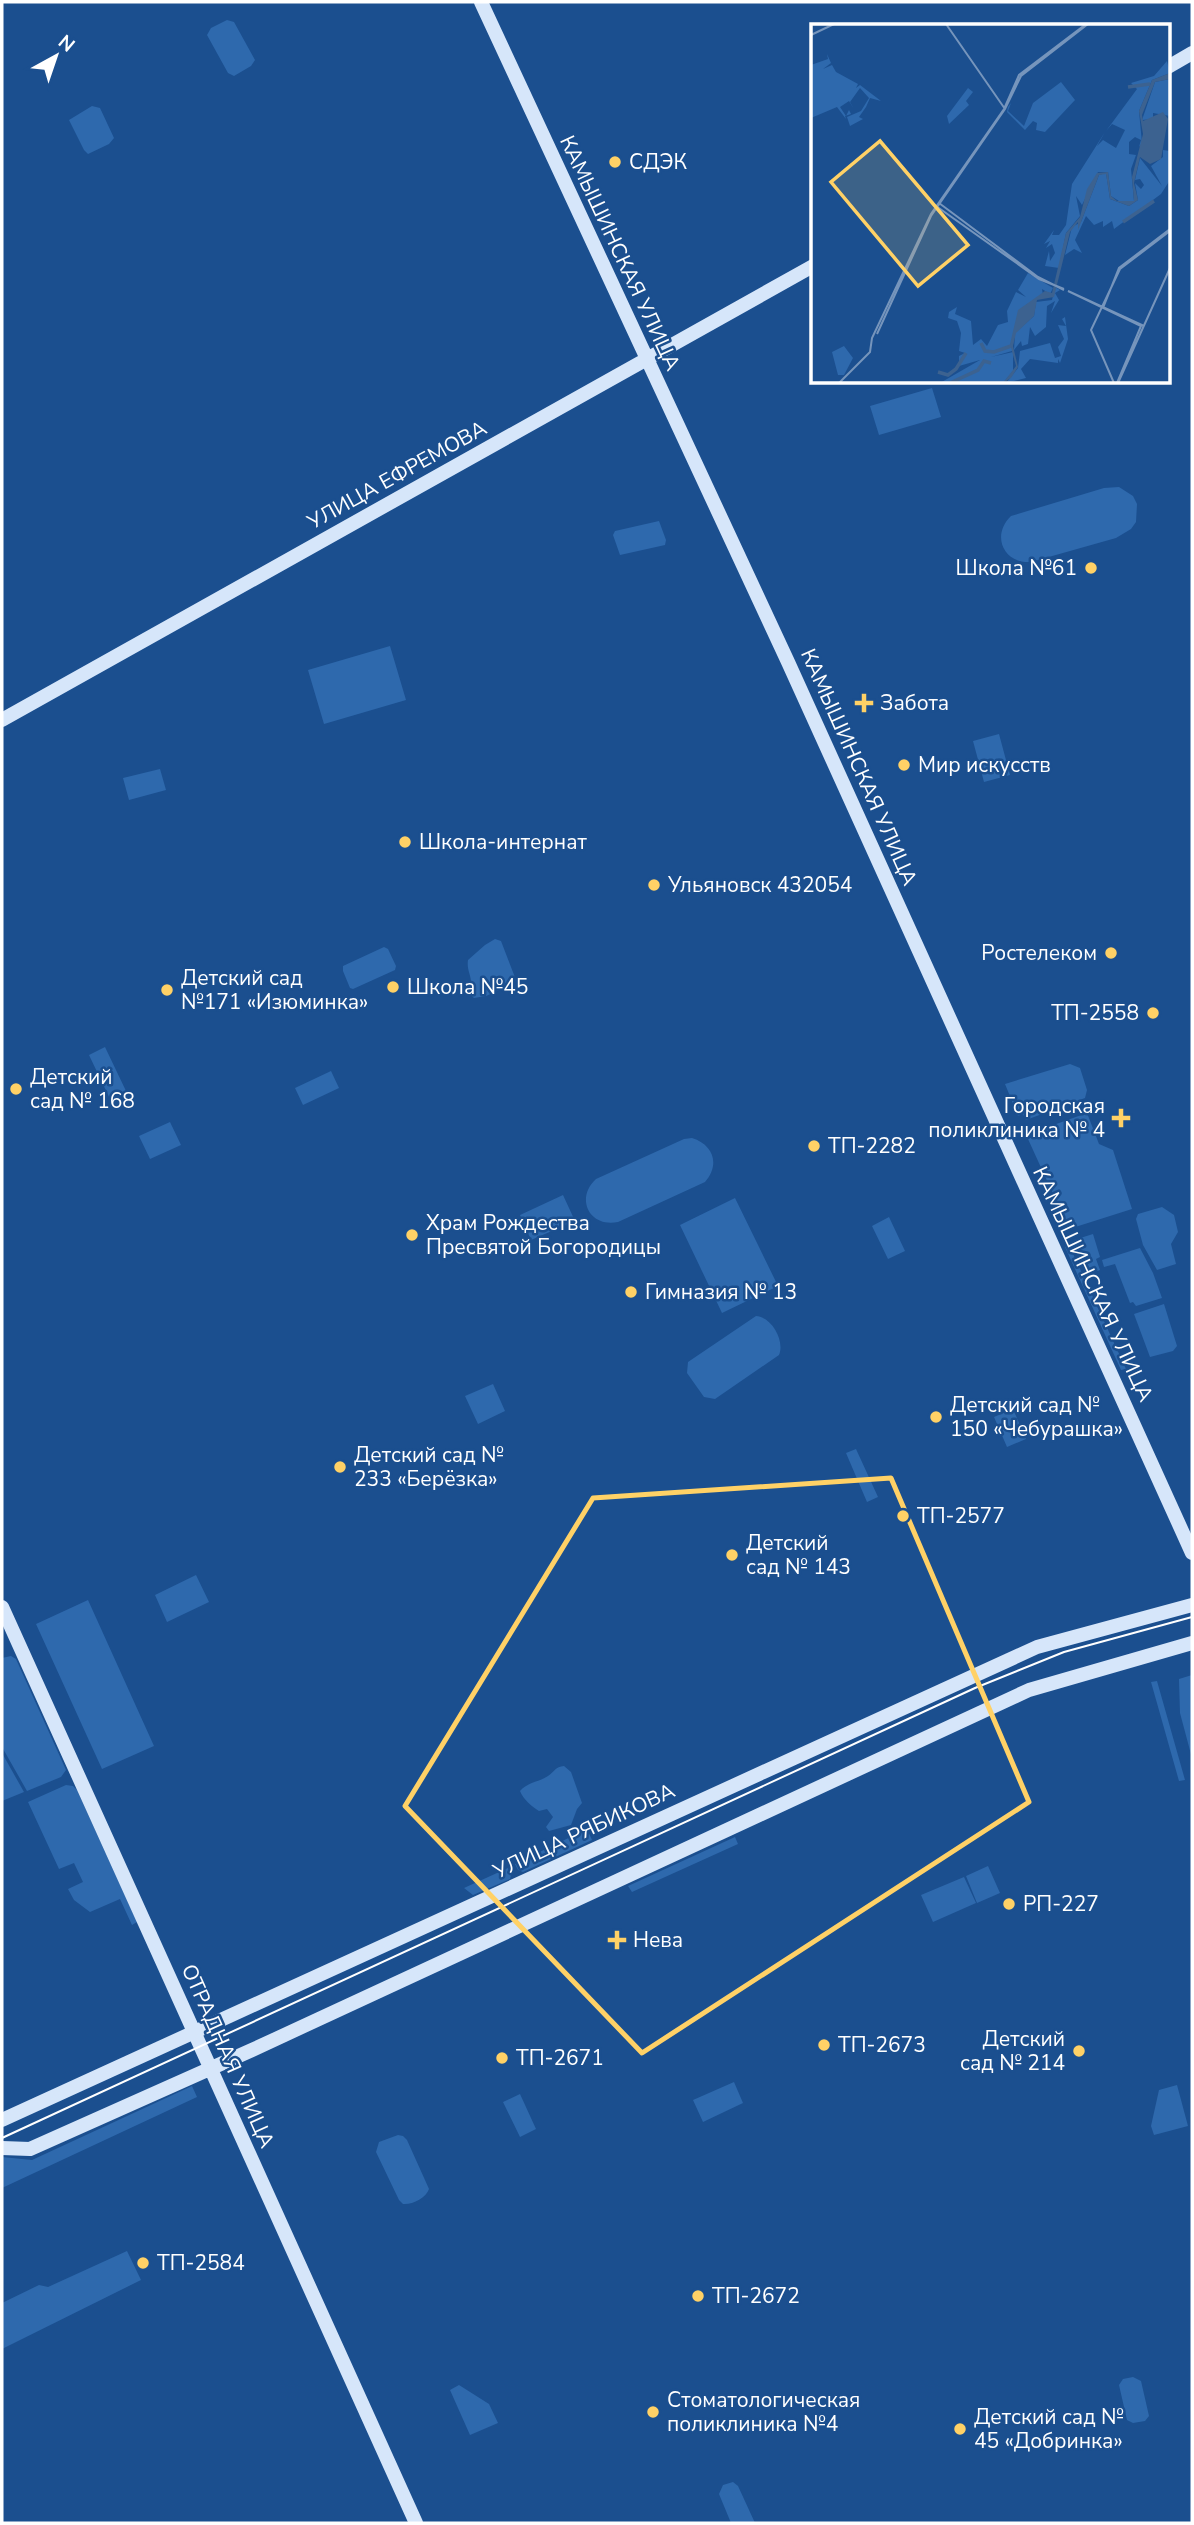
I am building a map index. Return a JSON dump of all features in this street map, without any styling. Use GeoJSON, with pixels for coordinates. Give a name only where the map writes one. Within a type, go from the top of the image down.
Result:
{"type":"FeatureCollection","features":[{"type":"Feature","properties":{"kind":"street","name":"КАМЫШИНСКАЯ УЛИЦА"},"geometry":{"type":"LineString","coordinates":[[481,2],[827,747],[1192,1553]]}},
{"type":"Feature","properties":{"kind":"street"},"geometry":{"type":"LineString","coordinates":[[1170,66],[1192,53]]}},
{"type":"Feature","properties":{"kind":"street","name":"УЛИЦА ЕФРЕМОВА"},"geometry":{"type":"LineString","coordinates":[[2,720],[811,267]]}},
{"type":"Feature","properties":{"kind":"street","name":"УЛИЦА РЯБИКОВА"},"geometry":{"type":"LineString","coordinates":[[2,2120],[1037,1647],[1192,1605]]}},
{"type":"Feature","properties":{"kind":"street","name":"ОТРАДНАЯ УЛИЦА"},"geometry":{"type":"LineString","coordinates":[[2,1607],[416,2523]]}},
{"type":"Feature","properties":{"kind":"street"},"geometry":{"type":"LineString","coordinates":[[2,2148],[30,2149],[1028,1690],[1192,1643]]}},
{"type":"Feature","properties":{"kind":"highlighted area"},"geometry":{"type":"Polygon","coordinates":[[[891,1478],[1029,1802],[642,2053],[405,1806],[593,1498],[891,1478]]]}},
{"type":"Feature","properties":{"kind":"shaded area"},"geometry":{"type":"Polygon","coordinates":[[[227,20],[234,22],[255,60],[251,66],[234,76],[228,73],[207,35],[211,28],[227,20]]]}},
{"type":"Feature","properties":{"kind":"shaded area"},"geometry":{"type":"Polygon","coordinates":[[[92,106],[100,108],[114,138],[109,144],[88,154],[69,120],[92,106]]]}},
{"type":"Feature","properties":{"kind":"shaded area"},"geometry":{"type":"Polygon","coordinates":[[[932,388],[941,417],[879,435],[870,406],[932,388]]]}},
{"type":"Feature","properties":{"kind":"shaded area"},"geometry":{"type":"Polygon","coordinates":[[[1119,487],[1133,496],[1137,504],[1136,522],[1131,529],[1116,538],[1031,562],[1013,558],[1003,547],[1002,531],[1011,516],[1104,488],[1119,487]]]}},
{"type":"Feature","properties":{"kind":"shaded area"},"geometry":{"type":"Polygon","coordinates":[[[659,521],[666,540],[665,545],[620,555],[613,535],[615,531],[659,521]]]}},
{"type":"Feature","properties":{"kind":"shaded area"},"geometry":{"type":"Polygon","coordinates":[[[390,646],[406,700],[324,724],[308,670],[390,646]]]}},
{"type":"Feature","properties":{"kind":"shaded area"},"geometry":{"type":"Polygon","coordinates":[[[999,734],[1010,775],[984,782],[973,741],[999,734]]]}},
{"type":"Feature","properties":{"kind":"shaded area"},"geometry":{"type":"Polygon","coordinates":[[[160,769],[166,790],[129,800],[123,778],[160,769]]]}},
{"type":"Feature","properties":{"kind":"shaded area"},"geometry":{"type":"Polygon","coordinates":[[[495,939],[501,941],[516,980],[513,984],[486,996],[474,998],[469,993],[471,983],[468,960],[495,939]]]}},
{"type":"Feature","properties":{"kind":"shaded area"},"geometry":{"type":"Polygon","coordinates":[[[384,947],[388,949],[396,966],[395,970],[350,988],[343,966],[384,947]]]}},
{"type":"Feature","properties":{"kind":"shaded area"},"geometry":{"type":"Polygon","coordinates":[[[105,1047],[126,1091],[110,1099],[89,1055],[105,1047]]]}},
{"type":"Feature","properties":{"kind":"shaded area"},"geometry":{"type":"Polygon","coordinates":[[[1070,1064],[1080,1068],[1087,1090],[1085,1098],[1026,1120],[1023,1114],[1018,1116],[1005,1084],[1070,1064]]]}},
{"type":"Feature","properties":{"kind":"shaded area"},"geometry":{"type":"Polygon","coordinates":[[[331,1071],[339,1088],[303,1105],[295,1088],[331,1071]]]}},
{"type":"Feature","properties":{"kind":"shaded area"},"geometry":{"type":"Polygon","coordinates":[[[1087,1113],[1099,1144],[1113,1150],[1132,1209],[1069,1229],[1028,1139],[1033,1137],[1031,1133],[1087,1113]]]}},
{"type":"Feature","properties":{"kind":"shaded area"},"geometry":{"type":"Polygon","coordinates":[[[170,1122],[181,1145],[150,1159],[139,1136],[170,1122]]]}},
{"type":"Feature","properties":{"kind":"shaded area"},"geometry":{"type":"Polygon","coordinates":[[[692,1138],[705,1145],[712,1156],[712,1169],[705,1182],[618,1222],[599,1220],[588,1210],[586,1195],[596,1179],[684,1139],[692,1138]]]}},
{"type":"Feature","properties":{"kind":"shaded area"},"geometry":{"type":"Polygon","coordinates":[[[563,1195],[575,1221],[531,1240],[520,1215],[563,1195]]]}},
{"type":"Feature","properties":{"kind":"shaded area"},"geometry":{"type":"Polygon","coordinates":[[[735,1198],[778,1286],[722,1313],[680,1225],[735,1198]]]}},
{"type":"Feature","properties":{"kind":"shaded area"},"geometry":{"type":"Polygon","coordinates":[[[1162,1207],[1174,1215],[1178,1232],[1171,1244],[1176,1264],[1157,1270],[1143,1245],[1136,1219],[1138,1214],[1162,1207]]]}},
{"type":"Feature","properties":{"kind":"shaded area"},"geometry":{"type":"Polygon","coordinates":[[[889,1217],[905,1251],[888,1259],[872,1226],[889,1217]]]}},
{"type":"Feature","properties":{"kind":"shaded area"},"geometry":{"type":"Polygon","coordinates":[[[1093,1234],[1100,1257],[1096,1259],[1100,1270],[1089,1274],[1074,1240],[1093,1234]]]}},
{"type":"Feature","properties":{"kind":"shaded area"},"geometry":{"type":"Polygon","coordinates":[[[1069,1245],[1126,1369],[1121,1370],[1065,1247],[1069,1245]]]}},
{"type":"Feature","properties":{"kind":"shaded area"},"geometry":{"type":"Polygon","coordinates":[[[1140,1248],[1162,1298],[1136,1306],[1133,1302],[1130,1303],[1115,1264],[1104,1267],[1102,1260],[1140,1248]]]}},
{"type":"Feature","properties":{"kind":"shaded area"},"geometry":{"type":"Polygon","coordinates":[[[1164,1304],[1177,1346],[1173,1351],[1150,1357],[1134,1314],[1164,1304]]]}},
{"type":"Feature","properties":{"kind":"shaded area"},"geometry":{"type":"Polygon","coordinates":[[[756,1316],[762,1317],[776,1331],[780,1343],[779,1355],[715,1399],[704,1397],[687,1373],[688,1362],[756,1316]]]}},
{"type":"Feature","properties":{"kind":"shaded area"},"geometry":{"type":"Polygon","coordinates":[[[493,1384],[505,1411],[478,1424],[465,1396],[493,1384]]]}},
{"type":"Feature","properties":{"kind":"shaded area"},"geometry":{"type":"Polygon","coordinates":[[[1013,1409],[1026,1439],[1007,1447],[994,1417],[1013,1409]]]}},
{"type":"Feature","properties":{"kind":"shaded area"},"geometry":{"type":"Polygon","coordinates":[[[856,1449],[878,1497],[867,1502],[846,1453],[856,1449]]]}},
{"type":"Feature","properties":{"kind":"shaded area"},"geometry":{"type":"Polygon","coordinates":[[[196,1575],[209,1602],[167,1622],[155,1595],[196,1575]]]}},
{"type":"Feature","properties":{"kind":"shaded area"},"geometry":{"type":"Polygon","coordinates":[[[88,1600],[154,1746],[102,1769],[36,1624],[88,1600]]]}},
{"type":"Feature","properties":{"kind":"shaded area"},"geometry":{"type":"Polygon","coordinates":[[[11,1656],[16,1659],[66,1770],[61,1777],[27,1791],[2,1747],[2,1658],[11,1656]]]}},
{"type":"Feature","properties":{"kind":"shaded area"},"geometry":{"type":"Polygon","coordinates":[[[1192,1675],[1192,1758],[1180,1713],[1179,1679],[1192,1675]]]}},
{"type":"Feature","properties":{"kind":"shaded area"},"geometry":{"type":"Polygon","coordinates":[[[1157,1681],[1185,1780],[1179,1781],[1151,1682],[1157,1681]]]}},
{"type":"Feature","properties":{"kind":"shaded area"},"geometry":{"type":"Polygon","coordinates":[[[2,1753],[24,1792],[2,1801],[2,1753]]]}},
{"type":"Feature","properties":{"kind":"shaded area"},"geometry":{"type":"Polygon","coordinates":[[[564,1766],[571,1772],[582,1803],[571,1825],[549,1831],[546,1827],[553,1817],[547,1809],[539,1811],[525,1800],[520,1791],[564,1766]]]}},
{"type":"Feature","properties":{"kind":"shaded area"},"geometry":{"type":"Polygon","coordinates":[[[66,1785],[77,1790],[137,1922],[132,1925],[120,1899],[90,1912],[74,1900],[68,1889],[83,1882],[74,1863],[59,1869],[28,1802],[66,1785]]]}},
{"type":"Feature","properties":{"kind":"shaded area"},"geometry":{"type":"Polygon","coordinates":[[[587,1829],[592,1840],[523,1872],[518,1870],[515,1864],[587,1829]]]}},
{"type":"Feature","properties":{"kind":"shaded area"},"geometry":{"type":"Polygon","coordinates":[[[735,1837],[738,1844],[632,1892],[628,1886],[735,1837]]]}},
{"type":"Feature","properties":{"kind":"shaded area"},"geometry":{"type":"Polygon","coordinates":[[[988,1866],[1000,1893],[977,1903],[966,1876],[988,1866]]]}},
{"type":"Feature","properties":{"kind":"shaded area"},"geometry":{"type":"Polygon","coordinates":[[[508,1868],[510,1879],[473,1895],[464,1888],[508,1868]]]}},
{"type":"Feature","properties":{"kind":"shaded area"},"geometry":{"type":"Polygon","coordinates":[[[964,1877],[976,1903],[933,1922],[921,1895],[964,1877]]]}},
{"type":"Feature","properties":{"kind":"shaded area"},"geometry":{"type":"Polygon","coordinates":[[[734,2082],[743,2103],[703,2122],[693,2100],[734,2082]]]}},
{"type":"Feature","properties":{"kind":"shaded area"},"geometry":{"type":"Polygon","coordinates":[[[1177,2085],[1188,2126],[1154,2135],[1151,2126],[1159,2090],[1177,2085]]]}},
{"type":"Feature","properties":{"kind":"shaded area"},"geometry":{"type":"Polygon","coordinates":[[[192,2086],[197,2097],[2,2188],[2,2157],[32,2160],[192,2086]]]}},
{"type":"Feature","properties":{"kind":"shaded area"},"geometry":{"type":"Polygon","coordinates":[[[520,2094],[536,2129],[520,2137],[503,2102],[520,2094]]]}},
{"type":"Feature","properties":{"kind":"shaded area"},"geometry":{"type":"Polygon","coordinates":[[[398,2135],[407,2140],[429,2189],[422,2198],[407,2204],[399,2200],[376,2152],[379,2142],[398,2135]]]}},
{"type":"Feature","properties":{"kind":"shaded area"},"geometry":{"type":"Polygon","coordinates":[[[127,2251],[141,2280],[2,2349],[2,2303],[39,2285],[48,2287],[127,2251]]]}},
{"type":"Feature","properties":{"kind":"shaded area"},"geometry":{"type":"Polygon","coordinates":[[[1133,2377],[1141,2381],[1149,2416],[1145,2421],[1133,2423],[1127,2420],[1119,2385],[1123,2379],[1133,2377]]]}},
{"type":"Feature","properties":{"kind":"shaded area"},"geometry":{"type":"Polygon","coordinates":[[[459,2385],[489,2404],[498,2423],[470,2435],[450,2390],[459,2385]]]}},
{"type":"Feature","properties":{"kind":"shaded area"},"geometry":{"type":"Polygon","coordinates":[[[733,2482],[738,2486],[755,2523],[731,2523],[719,2494],[723,2485],[733,2482]]]}},
{"type":"Feature","properties":{"kind":"tram line"},"geometry":{"type":"LineString","coordinates":[[2,2138],[975,1688],[1064,1652],[1192,1617]]}},
{"type":"Feature","properties":{"kind":"place","name":"СДЭК"},"geometry":{"type":"Point","coordinates":[615,162]}},
{"type":"Feature","properties":{"kind":"place","name":"Школа №61"},"geometry":{"type":"Point","coordinates":[1091,568]}},
{"type":"Feature","properties":{"kind":"place","name":"Забота"},"geometry":{"type":"Point","coordinates":[864,703]}},
{"type":"Feature","properties":{"kind":"place","name":"Мир искусств"},"geometry":{"type":"Point","coordinates":[904,765]}},
{"type":"Feature","properties":{"kind":"place","name":"Школа-интернат"},"geometry":{"type":"Point","coordinates":[405,842]}},
{"type":"Feature","properties":{"kind":"place","name":"Ульяновск 432054"},"geometry":{"type":"Point","coordinates":[654,885]}},
{"type":"Feature","properties":{"kind":"place","name":"Ростелеком"},"geometry":{"type":"Point","coordinates":[1111,953]}},
{"type":"Feature","properties":{"kind":"place","name":"Школа №45"},"geometry":{"type":"Point","coordinates":[393,987]}},
{"type":"Feature","properties":{"kind":"place","name":"Детский сад №171 «Изюминка»"},"geometry":{"type":"Point","coordinates":[167,990]}},
{"type":"Feature","properties":{"kind":"place","name":"ТП-2558"},"geometry":{"type":"Point","coordinates":[1153,1013]}},
{"type":"Feature","properties":{"kind":"place","name":"Детский сад № 168"},"geometry":{"type":"Point","coordinates":[16,1089]}},
{"type":"Feature","properties":{"kind":"place","name":"Городская поликлиника № 4"},"geometry":{"type":"Point","coordinates":[1121,1118]}},
{"type":"Feature","properties":{"kind":"place","name":"ТП-2282"},"geometry":{"type":"Point","coordinates":[814,1146]}},
{"type":"Feature","properties":{"kind":"place","name":"Храм Рождества Пресвятой Богородицы"},"geometry":{"type":"Point","coordinates":[412,1235]}},
{"type":"Feature","properties":{"kind":"place","name":"Гимназия № 13"},"geometry":{"type":"Point","coordinates":[631,1292]}},
{"type":"Feature","properties":{"kind":"place","name":"Детский сад № 150 «Чебурашка»"},"geometry":{"type":"Point","coordinates":[936,1417]}},
{"type":"Feature","properties":{"kind":"place","name":"Детский сад № 233 «Берёзка»"},"geometry":{"type":"Point","coordinates":[340,1467]}},
{"type":"Feature","properties":{"kind":"place","name":"ТП-2577"},"geometry":{"type":"Point","coordinates":[903,1516]}},
{"type":"Feature","properties":{"kind":"place","name":"Детский сад № 143"},"geometry":{"type":"Point","coordinates":[732,1555]}},
{"type":"Feature","properties":{"kind":"place","name":"РП-227"},"geometry":{"type":"Point","coordinates":[1009,1904]}},
{"type":"Feature","properties":{"kind":"place","name":"Нева"},"geometry":{"type":"Point","coordinates":[617,1940]}},
{"type":"Feature","properties":{"kind":"place","name":"ТП-2673"},"geometry":{"type":"Point","coordinates":[824,2045]}},
{"type":"Feature","properties":{"kind":"place","name":"Детский сад № 214"},"geometry":{"type":"Point","coordinates":[1079,2051]}},
{"type":"Feature","properties":{"kind":"place","name":"ТП-2671"},"geometry":{"type":"Point","coordinates":[502,2058]}},
{"type":"Feature","properties":{"kind":"place","name":"ТП-2584"},"geometry":{"type":"Point","coordinates":[143,2263]}},
{"type":"Feature","properties":{"kind":"place","name":"ТП-2672"},"geometry":{"type":"Point","coordinates":[698,2296]}},
{"type":"Feature","properties":{"kind":"place","name":"Стоматологическая поликлиника №4"},"geometry":{"type":"Point","coordinates":[653,2412]}},
{"type":"Feature","properties":{"kind":"place","name":"Детский сад № 45 «Добринка»"},"geometry":{"type":"Point","coordinates":[960,2429]}}]}
